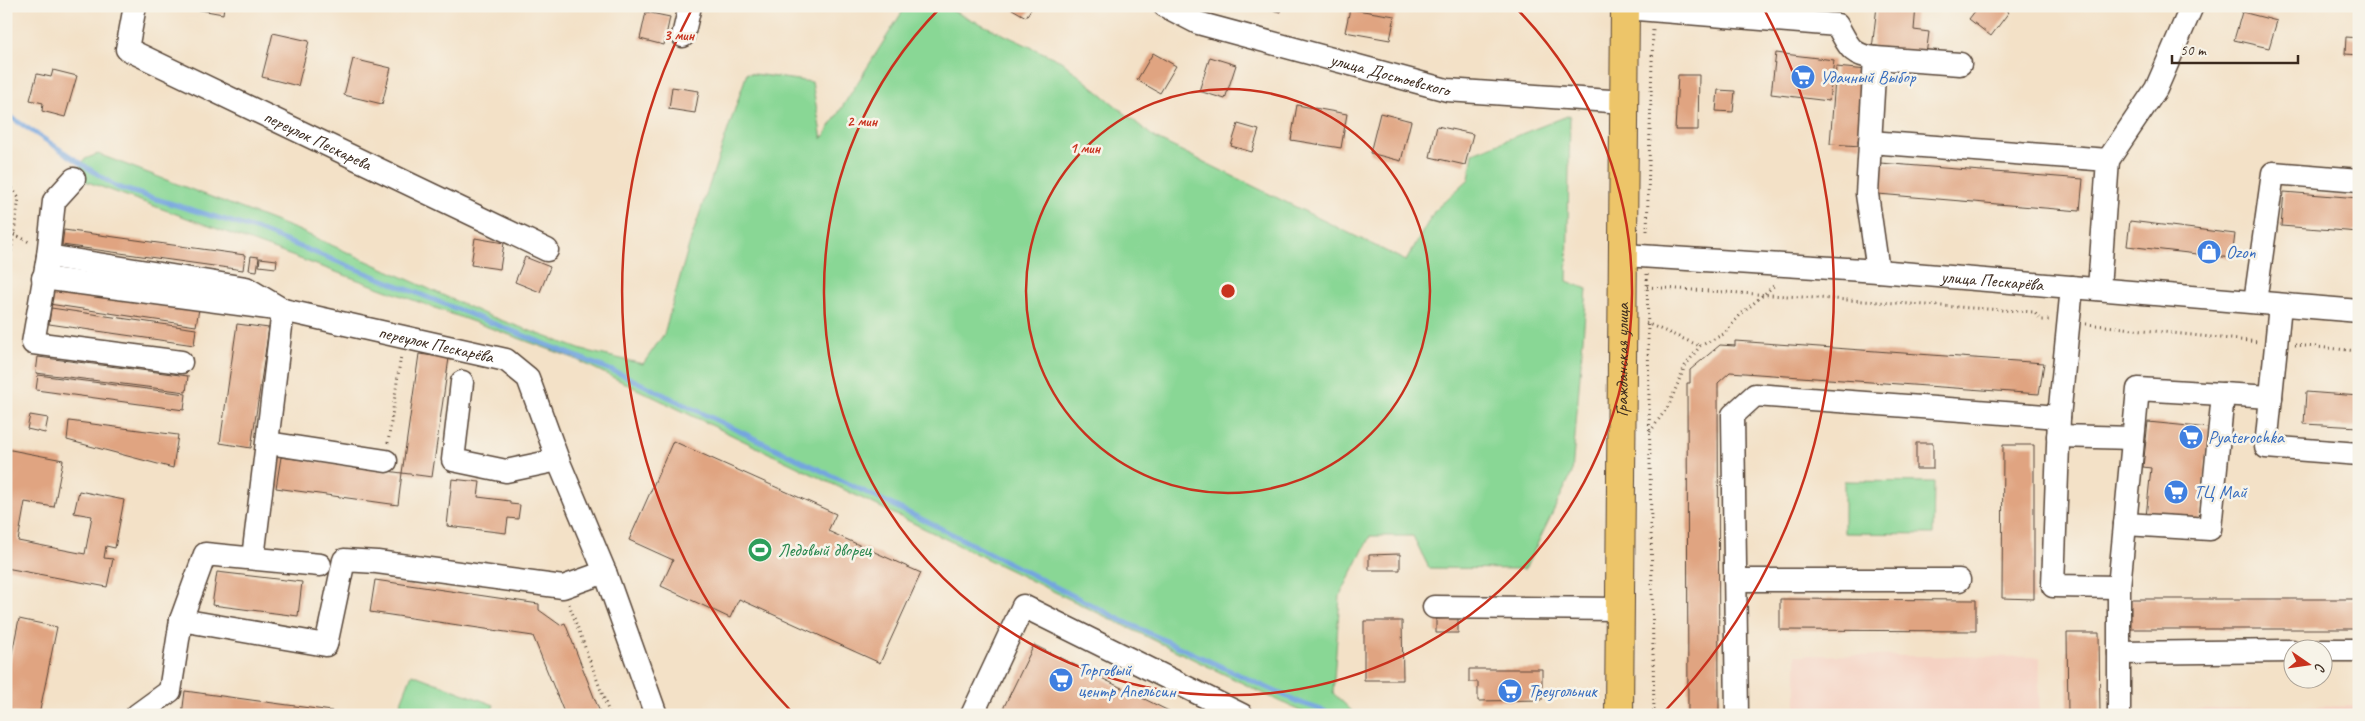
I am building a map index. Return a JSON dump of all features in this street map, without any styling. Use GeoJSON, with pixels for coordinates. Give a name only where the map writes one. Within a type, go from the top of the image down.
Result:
{"type":"FeatureCollection","features":[{"type":"Feature","properties":{"kind":"main road","name":"Гражданская улица"},"geometry":{"type":"LineString","coordinates":[[1619,715],[1619,609],[1635,255],[1625,102],[1625,7]]}},
{"type":"Feature","properties":{"kind":"street","name":"переулок Пескарева"},"geometry":{"type":"LineString","coordinates":[[135,6],[127,49],[547,250]]}},
{"type":"Feature","properties":{"kind":"street"},"geometry":{"type":"LineString","coordinates":[[683,36],[690,6]]}},
{"type":"Feature","properties":{"kind":"street","name":"улица Достоевского"},"geometry":{"type":"LineString","coordinates":[[1165,6],[1198,23],[1447,90],[1625,102]]}},
{"type":"Feature","properties":{"kind":"street"},"geometry":{"type":"LineString","coordinates":[[2099,289],[2108,160],[2156,89],[2192,6]]}},
{"type":"Feature","properties":{"kind":"street"},"geometry":{"type":"LineString","coordinates":[[1625,7],[1837,25],[1850,47],[1860,56],[1960,64]]}},
{"type":"Feature","properties":{"kind":"street"},"geometry":{"type":"LineString","coordinates":[[1875,58],[1867,194],[1878,271]]}},
{"type":"Feature","properties":{"kind":"street"},"geometry":{"type":"LineString","coordinates":[[1870,142],[2108,160]]}},
{"type":"Feature","properties":{"kind":"street"},"geometry":{"type":"LineString","coordinates":[[2255,302],[2274,172],[2359,180]]}},
{"type":"Feature","properties":{"kind":"street"},"geometry":{"type":"LineString","coordinates":[[74,179],[54,201],[48,256],[33,343],[181,362]]}},
{"type":"Feature","properties":{"kind":"street","name":"улица Пескарёва"},"geometry":{"type":"LineString","coordinates":[[1635,255],[1878,271],[2359,311]]}},
{"type":"Feature","properties":{"kind":"street"},"geometry":{"type":"LineString","coordinates":[[48,256],[246,288],[283,310],[268,443],[258,501],[253,558]]}},
{"type":"Feature","properties":{"kind":"street","name":"переулок Пескарёва"},"geometry":{"type":"LineString","coordinates":[[43,278],[283,310],[506,360],[528,378],[558,460],[605,572],[656,715]]}},
{"type":"Feature","properties":{"kind":"street"},"geometry":{"type":"LineString","coordinates":[[2072,287],[2058,427],[2053,586],[2119,587]]}},
{"type":"Feature","properties":{"kind":"street"},"geometry":{"type":"LineString","coordinates":[[2280,305],[2266,447],[2359,454]]}},
{"type":"Feature","properties":{"kind":"street"},"geometry":{"type":"LineString","coordinates":[[462,382],[453,460],[506,471],[558,460]]}},
{"type":"Feature","properties":{"kind":"street"},"geometry":{"type":"LineString","coordinates":[[2119,715],[2119,587],[2138,389],[2271,397]]}},
{"type":"Feature","properties":{"kind":"street"},"geometry":{"type":"LineString","coordinates":[[2125,524],[2210,528],[2223,394]]}},
{"type":"Feature","properties":{"kind":"street"},"geometry":{"type":"LineString","coordinates":[[1737,715],[1734,415],[1755,395],[2058,427],[2133,438]]}},
{"type":"Feature","properties":{"kind":"street"},"geometry":{"type":"LineString","coordinates":[[268,443],[386,461]]}},
{"type":"Feature","properties":{"kind":"street"},"geometry":{"type":"LineString","coordinates":[[167,715],[181,620],[205,554],[320,565]]}},
{"type":"Feature","properties":{"kind":"street"},"geometry":{"type":"LineString","coordinates":[[181,620],[326,645],[344,560],[376,562],[563,586],[605,572]]}},
{"type":"Feature","properties":{"kind":"street"},"geometry":{"type":"LineString","coordinates":[[1735,580],[1959,580]]}},
{"type":"Feature","properties":{"kind":"street"},"geometry":{"type":"LineString","coordinates":[[972,715],[1023,606],[1242,715]]}},
{"type":"Feature","properties":{"kind":"street"},"geometry":{"type":"LineString","coordinates":[[1434,607],[1619,609]]}},
{"type":"Feature","properties":{"kind":"street"},"geometry":{"type":"LineString","coordinates":[[2332,650],[2359,650]]}},
{"type":"Feature","properties":{"kind":"street"},"geometry":{"type":"LineString","coordinates":[[2119,653],[2282,651]]}},
{"type":"Feature","properties":{"kind":"street"},"geometry":{"type":"LineString","coordinates":[[137,715],[170,691]]}},
{"type":"Feature","properties":{"kind":"path"},"geometry":{"type":"LineString","coordinates":[[1653,10],[1635,255],[1647,287],[1646,323],[1650,432],[1654,715]]}},
{"type":"Feature","properties":{"kind":"path"},"geometry":{"type":"LineString","coordinates":[[6,180],[19,198],[6,286]]}},
{"type":"Feature","properties":{"kind":"path"},"geometry":{"type":"LineString","coordinates":[[1650,432],[1669,405],[1685,366],[1700,346],[1724,334],[1740,315],[1797,266]]}},
{"type":"Feature","properties":{"kind":"path"},"geometry":{"type":"LineString","coordinates":[[1647,287],[2034,312],[2041,320],[2359,351]]}},
{"type":"Feature","properties":{"kind":"path"},"geometry":{"type":"LineString","coordinates":[[1646,323],[1700,346]]}},
{"type":"Feature","properties":{"kind":"path"},"geometry":{"type":"LineString","coordinates":[[386,461],[404,338]]}},
{"type":"Feature","properties":{"kind":"path"},"geometry":{"type":"LineString","coordinates":[[563,586],[610,715]]}},
{"type":"Feature","properties":{"kind":"shaded area"},"geometry":{"type":"Polygon","coordinates":[[[1796,655],[2040,657],[2039,715],[1796,715],[1796,655]]]}},
{"type":"Feature","properties":{"kind":"shaded area"},"geometry":{"type":"Polygon","coordinates":[[[2359,706],[2359,715],[2168,715],[2168,710],[2359,706]]]}},
{"type":"Feature","properties":{"kind":"green space"},"geometry":{"type":"Polygon","coordinates":[[[906,6],[942,6],[1061,61],[1155,138],[1406,261],[1435,210],[1469,179],[1473,153],[1570,115],[1567,281],[1587,289],[1572,473],[1525,569],[1429,568],[1413,536],[1370,536],[1340,596],[1333,693],[1353,712],[1351,715],[1308,715],[573,358],[85,181],[79,168],[85,159],[98,154],[298,230],[487,315],[582,350],[643,364],[664,334],[689,245],[747,73],[812,82],[822,139],[906,6]]]}},
{"type":"Feature","properties":{"kind":"green space"},"geometry":{"type":"Polygon","coordinates":[[[1844,481],[1934,482],[1933,534],[1844,533],[1844,481]]]}},
{"type":"Feature","properties":{"kind":"green space"},"geometry":{"type":"Polygon","coordinates":[[[412,674],[494,705],[490,715],[396,715],[412,674]]]}},
{"type":"Feature","properties":{"kind":"building"},"geometry":{"type":"Polygon","coordinates":[[[196,6],[224,6],[223,14],[195,9],[196,6]]]}},
{"type":"Feature","properties":{"kind":"building"},"geometry":{"type":"Polygon","coordinates":[[[1007,6],[1033,6],[1026,17],[1007,6]]]}},
{"type":"Feature","properties":{"kind":"building"},"geometry":{"type":"Polygon","coordinates":[[[1257,6],[1281,6],[1280,12],[1257,6]]]}},
{"type":"Feature","properties":{"kind":"building"},"geometry":{"type":"Polygon","coordinates":[[[1877,6],[1916,6],[1914,30],[1929,32],[1926,55],[1872,49],[1877,6]]]}},
{"type":"Feature","properties":{"kind":"building"},"geometry":{"type":"Polygon","coordinates":[[[1979,6],[2001,6],[2009,12],[1991,36],[1969,19],[1979,6]]]}},
{"type":"Feature","properties":{"kind":"building"},"geometry":{"type":"Polygon","coordinates":[[[1350,9],[1395,16],[1390,40],[1345,32],[1350,9]]]}},
{"type":"Feature","properties":{"kind":"building"},"geometry":{"type":"Polygon","coordinates":[[[646,12],[670,17],[664,45],[640,39],[646,12]]]}},
{"type":"Feature","properties":{"kind":"building"},"geometry":{"type":"Polygon","coordinates":[[[2242,12],[2277,21],[2269,48],[2234,40],[2242,12]]]}},
{"type":"Feature","properties":{"kind":"building"},"geometry":{"type":"Polygon","coordinates":[[[273,33],[309,41],[298,86],[262,77],[273,33]]]}},
{"type":"Feature","properties":{"kind":"building"},"geometry":{"type":"Polygon","coordinates":[[[2346,37],[2359,38],[2359,55],[2345,54],[2346,37]]]}},
{"type":"Feature","properties":{"kind":"building"},"geometry":{"type":"Polygon","coordinates":[[[1153,53],[1176,66],[1160,93],[1137,80],[1153,53]]]}},
{"type":"Feature","properties":{"kind":"building","name":"Удачный Выбор"},"geometry":{"type":"Polygon","coordinates":[[[1776,53],[1834,60],[1829,101],[1771,94],[1776,53]]]}},
{"type":"Feature","properties":{"kind":"building"},"geometry":{"type":"Polygon","coordinates":[[[1210,57],[1236,65],[1225,99],[1199,91],[1210,57]]]}},
{"type":"Feature","properties":{"kind":"building"},"geometry":{"type":"Polygon","coordinates":[[[353,59],[391,68],[382,104],[344,95],[353,59]]]}},
{"type":"Feature","properties":{"kind":"building"},"geometry":{"type":"Polygon","coordinates":[[[1836,67],[1867,70],[1861,146],[1830,144],[1836,67]]]}},
{"type":"Feature","properties":{"kind":"building"},"geometry":{"type":"Polygon","coordinates":[[[53,70],[77,76],[65,117],[42,111],[43,103],[30,100],[37,74],[51,77],[53,70]]]}},
{"type":"Feature","properties":{"kind":"building"},"geometry":{"type":"Polygon","coordinates":[[[1678,75],[1699,75],[1698,130],[1675,130],[1678,75]]]}},
{"type":"Feature","properties":{"kind":"building"},"geometry":{"type":"Polygon","coordinates":[[[672,87],[699,91],[695,113],[669,109],[672,87]]]}},
{"type":"Feature","properties":{"kind":"building"},"geometry":{"type":"Polygon","coordinates":[[[1718,90],[1735,91],[1733,112],[1716,111],[1718,90]]]}},
{"type":"Feature","properties":{"kind":"building"},"geometry":{"type":"Polygon","coordinates":[[[1297,105],[1347,114],[1341,148],[1291,140],[1297,105]]]}},
{"type":"Feature","properties":{"kind":"building"},"geometry":{"type":"Polygon","coordinates":[[[1380,113],[1411,121],[1401,161],[1370,153],[1380,113]]]}},
{"type":"Feature","properties":{"kind":"building"},"geometry":{"type":"Polygon","coordinates":[[[1238,124],[1259,130],[1252,152],[1231,146],[1238,124]]]}},
{"type":"Feature","properties":{"kind":"building"},"geometry":{"type":"Polygon","coordinates":[[[1437,126],[1473,134],[1465,165],[1430,157],[1437,126]]]}},
{"type":"Feature","properties":{"kind":"building"},"geometry":{"type":"Polygon","coordinates":[[[1880,163],[2083,179],[2080,211],[1878,194],[1880,163]]]}},
{"type":"Feature","properties":{"kind":"building"},"geometry":{"type":"Polygon","coordinates":[[[2284,192],[2359,198],[2359,232],[2281,226],[2284,192]]]}},
{"type":"Feature","properties":{"kind":"building"},"geometry":{"type":"Polygon","coordinates":[[[2130,221],[2235,234],[2232,258],[2127,246],[2130,221]]]}},
{"type":"Feature","properties":{"kind":"building"},"geometry":{"type":"Polygon","coordinates":[[[64,230],[245,255],[243,270],[62,245],[64,230]]]}},
{"type":"Feature","properties":{"kind":"building"},"geometry":{"type":"Polygon","coordinates":[[[475,238],[504,243],[500,269],[471,265],[475,238]]]}},
{"type":"Feature","properties":{"kind":"building"},"geometry":{"type":"Polygon","coordinates":[[[251,256],[259,257],[257,271],[249,270],[251,256]]]}},
{"type":"Feature","properties":{"kind":"building"},"geometry":{"type":"Polygon","coordinates":[[[525,257],[550,267],[540,292],[515,282],[525,257]]]}},
{"type":"Feature","properties":{"kind":"building"},"geometry":{"type":"Polygon","coordinates":[[[260,258],[277,260],[276,268],[259,266],[260,258]]]}},
{"type":"Feature","properties":{"kind":"building"},"geometry":{"type":"Polygon","coordinates":[[[51,288],[199,309],[196,326],[49,304],[51,288]]]}},
{"type":"Feature","properties":{"kind":"building"},"geometry":{"type":"Polygon","coordinates":[[[51,308],[196,329],[194,345],[49,324],[51,308]]]}},
{"type":"Feature","properties":{"kind":"building"},"geometry":{"type":"Polygon","coordinates":[[[237,324],[269,328],[251,448],[220,443],[237,324]]]}},
{"type":"Feature","properties":{"kind":"building"},"geometry":{"type":"Polygon","coordinates":[[[1735,341],[2044,363],[2039,394],[1730,372],[1718,383],[1719,715],[1688,715],[1687,383],[1690,383],[1690,370],[1720,345],[1735,346],[1735,341]]]}},
{"type":"Feature","properties":{"kind":"building"},"geometry":{"type":"Polygon","coordinates":[[[419,354],[449,358],[432,477],[402,473],[419,354]]]}},
{"type":"Feature","properties":{"kind":"building"},"geometry":{"type":"Polygon","coordinates":[[[38,357],[188,376],[186,392],[36,373],[38,357]]]}},
{"type":"Feature","properties":{"kind":"building"},"geometry":{"type":"Polygon","coordinates":[[[38,375],[186,394],[184,410],[36,390],[38,375]]]}},
{"type":"Feature","properties":{"kind":"building"},"geometry":{"type":"Polygon","coordinates":[[[2306,392],[2359,396],[2359,427],[2304,424],[2306,392]]]}},
{"type":"Feature","properties":{"kind":"building"},"geometry":{"type":"Polygon","coordinates":[[[30,415],[48,418],[45,433],[27,429],[30,415]]]}},
{"type":"Feature","properties":{"kind":"building"},"geometry":{"type":"Polygon","coordinates":[[[69,421],[178,435],[173,468],[67,440],[69,421]]]}},
{"type":"Feature","properties":{"kind":"building","name":"ТЦ Май"},"geometry":{"type":"Polygon","coordinates":[[[2148,422],[2209,428],[2200,522],[2146,517],[2151,468],[2143,467],[2148,422]]]}},
{"type":"Feature","properties":{"kind":"building","name":"Ледовый дворец"},"geometry":{"type":"Polygon","coordinates":[[[673,441],[836,514],[828,531],[921,573],[880,663],[739,599],[730,618],[661,586],[673,560],[629,540],[673,441]]]}},
{"type":"Feature","properties":{"kind":"building"},"geometry":{"type":"Polygon","coordinates":[[[1916,443],[1933,443],[1933,469],[1916,469],[1916,443]]]}},
{"type":"Feature","properties":{"kind":"building"},"geometry":{"type":"Polygon","coordinates":[[[2003,445],[2034,445],[2034,599],[2002,598],[2003,445]]]}},
{"type":"Feature","properties":{"kind":"building"},"geometry":{"type":"Polygon","coordinates":[[[6,449],[63,460],[54,507],[25,502],[18,541],[85,554],[92,516],[74,513],[79,491],[124,500],[115,548],[106,546],[104,558],[113,559],[107,587],[6,568],[6,449]]]}},
{"type":"Feature","properties":{"kind":"building"},"geometry":{"type":"Polygon","coordinates":[[[281,457],[402,473],[398,505],[276,488],[281,457]]]}},
{"type":"Feature","properties":{"kind":"building"},"geometry":{"type":"Polygon","coordinates":[[[452,479],[480,482],[478,497],[510,501],[510,504],[520,505],[518,519],[508,518],[506,533],[447,526],[452,479]]]}},
{"type":"Feature","properties":{"kind":"building"},"geometry":{"type":"Polygon","coordinates":[[[1400,554],[1400,570],[1369,570],[1369,555],[1400,554]]]}},
{"type":"Feature","properties":{"kind":"building"},"geometry":{"type":"Polygon","coordinates":[[[217,572],[302,582],[298,616],[212,605],[217,572]]]}},
{"type":"Feature","properties":{"kind":"building"},"geometry":{"type":"Polygon","coordinates":[[[375,580],[539,604],[539,610],[560,625],[565,623],[601,715],[565,715],[533,636],[370,612],[375,580]]]}},
{"type":"Feature","properties":{"kind":"building"},"geometry":{"type":"Polygon","coordinates":[[[1780,599],[1976,600],[1976,631],[1780,630],[1780,599]]]}},
{"type":"Feature","properties":{"kind":"building"},"geometry":{"type":"Polygon","coordinates":[[[2129,599],[2359,599],[2359,629],[2129,629],[2129,599]]]}},
{"type":"Feature","properties":{"kind":"building"},"geometry":{"type":"Polygon","coordinates":[[[1458,618],[1458,633],[1436,633],[1436,619],[1458,618]]]}},
{"type":"Feature","properties":{"kind":"building"},"geometry":{"type":"Polygon","coordinates":[[[19,619],[57,627],[39,715],[6,712],[6,682],[19,619]]]}},
{"type":"Feature","properties":{"kind":"building"},"geometry":{"type":"Polygon","coordinates":[[[1364,621],[1402,621],[1403,680],[1364,680],[1364,621]]]}},
{"type":"Feature","properties":{"kind":"building"},"geometry":{"type":"Polygon","coordinates":[[[2067,633],[2099,633],[2100,715],[2068,715],[2067,633]]]}},
{"type":"Feature","properties":{"kind":"building","name":"Торговый центр Апельсин"},"geometry":{"type":"Polygon","coordinates":[[[1034,645],[1177,715],[1000,715],[1034,645]]]}},
{"type":"Feature","properties":{"kind":"building","name":"Треугольник"},"geometry":{"type":"Polygon","coordinates":[[[1469,669],[1542,669],[1542,700],[1478,701],[1478,682],[1469,682],[1469,669]]]}},
{"type":"Feature","properties":{"kind":"building"},"geometry":{"type":"Polygon","coordinates":[[[185,691],[332,711],[331,715],[182,715],[185,691]]]}},
{"type":"Feature","properties":{"kind":"waterway"},"geometry":{"type":"LineString","coordinates":[[6,114],[117,187],[258,230],[623,375],[940,528],[1123,621],[1298,702],[1337,715]]}},
{"type":"Feature","properties":{"kind":"place","name":"Удачный Выбор"},"geometry":{"type":"Point","coordinates":[1803,77]}},
{"type":"Feature","properties":{"kind":"place","name":"Ozon"},"geometry":{"type":"Point","coordinates":[2209,252]}},
{"type":"Feature","properties":{"kind":"place","name":"Pyaterochka"},"geometry":{"type":"Point","coordinates":[2191,437]}},
{"type":"Feature","properties":{"kind":"place","name":"ТЦ Май"},"geometry":{"type":"Point","coordinates":[2176,492]}},
{"type":"Feature","properties":{"kind":"place","name":"Ледовый дворец"},"geometry":{"type":"Point","coordinates":[760,550]}},
{"type":"Feature","properties":{"kind":"place","name":"Торговый центр Апельсин"},"geometry":{"type":"Point","coordinates":[1061,680]}},
{"type":"Feature","properties":{"kind":"place","name":"Треугольник"},"geometry":{"type":"Point","coordinates":[1510,691]}}]}
